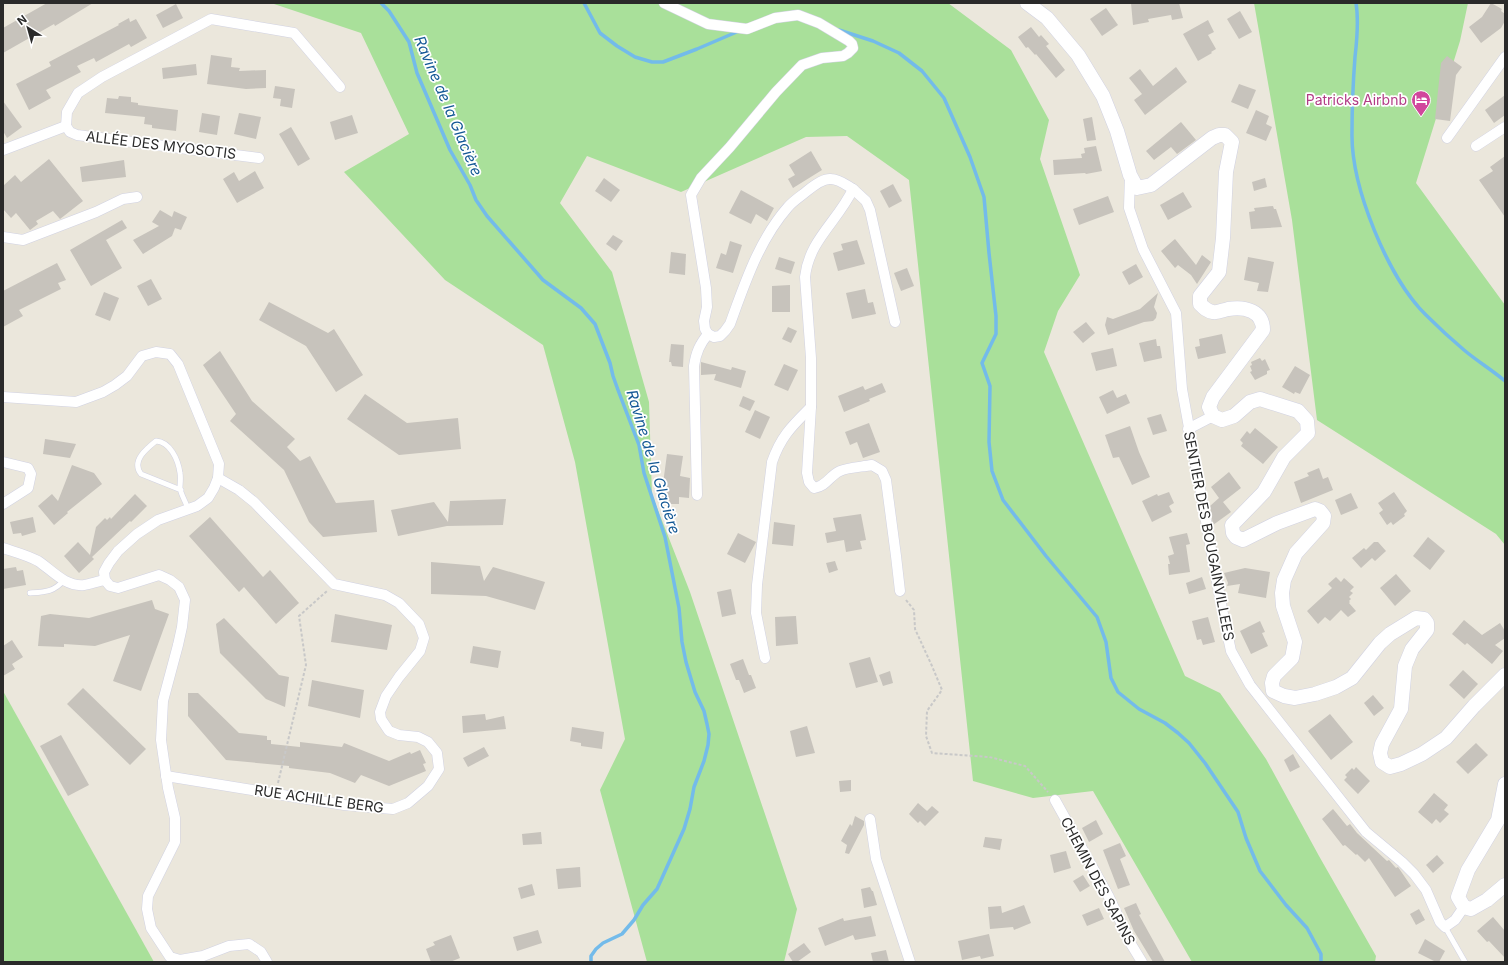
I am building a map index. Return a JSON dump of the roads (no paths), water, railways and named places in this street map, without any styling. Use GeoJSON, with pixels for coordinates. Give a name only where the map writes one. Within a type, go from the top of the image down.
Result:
{"type":"FeatureCollection","features":[{"type":"Feature","properties":{"kind":"main road"},"geometry":{"type":"LineString","coordinates":[[1027,3],[1047,18],[1074,50],[1103,96],[1117,131],[1130,176],[1137,188],[1151,186],[1212,138],[1219,135],[1225,135],[1232,142],[1226,172],[1223,238],[1219,272],[1200,296],[1200,304],[1206,310],[1214,313],[1230,309],[1243,308],[1257,313],[1263,323],[1263,330],[1213,397],[1209,407],[1213,416],[1222,420],[1234,416],[1250,402],[1260,399],[1298,411],[1307,421],[1309,427],[1308,433],[1284,457],[1264,492],[1232,525],[1233,533],[1236,537],[1243,540],[1277,523],[1307,511],[1315,509],[1320,511],[1324,516],[1323,523],[1296,553],[1284,580],[1282,594],[1283,606],[1295,642],[1292,658],[1274,676],[1269,697],[1284,696],[1295,698],[1315,694],[1336,687],[1352,678],[1380,643],[1390,634],[1416,618],[1424,619],[1427,623],[1427,630],[1412,649],[1405,666],[1401,709],[1382,744],[1380,754],[1382,762],[1390,767],[1401,764],[1422,754],[1446,738],[1474,706],[1505,675]]}},
{"type":"Feature","properties":{"kind":"main road"},"geometry":{"type":"LineString","coordinates":[[1505,784],[1498,820],[1468,870],[1458,897],[1464,907],[1472,909],[1487,900],[1505,885]]}},
{"type":"Feature","properties":{"kind":"street"},"geometry":{"type":"LineString","coordinates":[[664,3],[708,24],[747,29],[775,18],[798,15],[819,23],[849,40],[853,48],[843,56],[822,58],[802,65],[776,92],[730,147],[701,178],[691,195],[706,288],[707,307],[704,321],[705,329],[708,334],[714,337],[720,336],[730,324],[750,271],[759,252],[775,224],[789,206],[815,184],[830,178],[841,181],[866,201],[870,210],[895,322]]}},
{"type":"Feature","properties":{"kind":"street"},"geometry":{"type":"LineString","coordinates":[[3,150],[66,126],[67,112],[78,93],[102,77],[211,19],[294,34],[340,87]]}},
{"type":"Feature","properties":{"kind":"street"},"geometry":{"type":"LineString","coordinates":[[1447,138],[1505,57]]}},
{"type":"Feature","properties":{"kind":"street","name":"ALLÉE DES MYOSOTIS"},"geometry":{"type":"LineString","coordinates":[[66,126],[70,132],[78,134],[259,158]]}},
{"type":"Feature","properties":{"kind":"street"},"geometry":{"type":"LineString","coordinates":[[1476,146],[1505,127]]}},
{"type":"Feature","properties":{"kind":"street","name":"SENTIER DES BOUGAINVILLEES"},"geometry":{"type":"LineString","coordinates":[[1130,176],[1129,208],[1143,249],[1176,313],[1182,389],[1188,428],[1231,651],[1250,685],[1269,697],[1366,832],[1414,874],[1426,890],[1440,922],[1445,927]]}},
{"type":"Feature","properties":{"kind":"street"},"geometry":{"type":"LineString","coordinates":[[852,189],[842,208],[818,240],[810,254],[806,267],[805,277],[811,358],[811,407],[807,473],[809,482],[814,488],[820,487],[832,475],[841,470],[872,465],[882,472],[886,480],[900,591]]}},
{"type":"Feature","properties":{"kind":"street"},"geometry":{"type":"LineString","coordinates":[[3,237],[23,240],[96,212],[123,199],[137,197]]}},
{"type":"Feature","properties":{"kind":"street"},"geometry":{"type":"LineString","coordinates":[[697,495],[694,366],[695,355],[708,334]]}},
{"type":"Feature","properties":{"kind":"street"},"geometry":{"type":"LineString","coordinates":[[3,397],[76,402],[103,392],[115,385],[127,376],[142,356],[156,352],[170,354],[178,364],[184,376],[219,464],[218,478],[214,488],[208,498],[197,506],[158,520],[137,534],[118,551],[104,572],[105,580],[110,586],[118,588],[159,575],[170,580],[179,587],[185,600],[182,627],[163,701],[161,740],[166,776],[175,818],[175,842],[148,896],[147,909],[150,928],[170,957],[180,960],[203,956],[229,946],[249,944],[261,952],[267,962]]}},
{"type":"Feature","properties":{"kind":"street"},"geometry":{"type":"LineString","coordinates":[[765,658],[756,613],[757,584],[772,462],[776,448],[785,434],[811,407]]}},
{"type":"Feature","properties":{"kind":"street"},"geometry":{"type":"LineString","coordinates":[[1188,428],[1213,416]]}},
{"type":"Feature","properties":{"kind":"street"},"geometry":{"type":"LineString","coordinates":[[3,462],[28,468],[31,474],[28,488],[3,504]]}},
{"type":"Feature","properties":{"kind":"street","name":"RUE ACHILLE BERG"},"geometry":{"type":"LineString","coordinates":[[166,776],[344,805],[393,809],[408,803],[428,786],[439,769],[437,753],[428,742],[418,737],[399,735],[389,731],[381,719],[380,712],[386,696],[420,651],[424,638],[419,624],[399,603],[386,596],[334,584],[297,548],[254,502],[239,490],[218,478]]}},
{"type":"Feature","properties":{"kind":"street"},"geometry":{"type":"LineString","coordinates":[[3,548],[34,559],[64,580],[82,585],[105,580]]}},
{"type":"Feature","properties":{"kind":"street","name":"CHEMIN DES SAPINS"},"geometry":{"type":"LineString","coordinates":[[1055,800],[1109,897],[1131,944],[1142,962]]}},
{"type":"Feature","properties":{"kind":"street"},"geometry":{"type":"LineString","coordinates":[[870,819],[876,859],[910,962]]}},
{"type":"Feature","properties":{"kind":"street"},"geometry":{"type":"LineString","coordinates":[[1445,927],[1455,920],[1464,907]]}},
{"type":"Feature","properties":{"kind":"lane"},"geometry":{"type":"LineString","coordinates":[[180,490],[141,474],[138,470],[137,464],[143,451],[156,441],[163,442],[170,449],[177,460],[180,473],[180,490],[188,509]]}},
{"type":"Feature","properties":{"kind":"lane"},"geometry":{"type":"LineString","coordinates":[[30,594],[51,591],[58,587],[64,580]]}},
{"type":"Feature","properties":{"kind":"lane"},"geometry":{"type":"LineString","coordinates":[[1445,927],[1465,962]]}},
{"type":"Feature","properties":{"kind":"waterway","name":"Ravine de la Glacière"},"geometry":{"type":"LineString","coordinates":[[381,3],[389,11],[409,42],[417,73],[450,150],[470,185],[476,200],[487,216],[543,280],[581,308],[595,324],[639,445],[644,473],[665,537],[679,608],[682,642],[686,662],[695,692],[704,711],[707,724],[709,734],[708,745],[704,761],[694,787],[690,809],[684,829],[657,889],[643,905],[634,920],[622,934],[603,943],[596,949],[591,956],[591,962]]}},
{"type":"Feature","properties":{"kind":"waterway"},"geometry":{"type":"LineString","coordinates":[[584,3],[600,33],[635,57],[652,62],[663,62],[739,31]]}},
{"type":"Feature","properties":{"kind":"waterway"},"geometry":{"type":"LineString","coordinates":[[1356,3],[1358,24],[1352,105],[1353,155],[1365,205],[1374,230],[1398,279],[1412,299],[1454,342],[1505,381]]}},
{"type":"Feature","properties":{"kind":"waterway"},"geometry":{"type":"LineString","coordinates":[[839,30],[873,41],[899,53],[922,71],[944,98],[970,157],[984,197],[996,316],[996,334],[982,363],[990,386],[989,442],[992,471],[1003,500],[1046,556],[1097,617],[1106,642],[1111,678],[1118,692],[1139,709],[1165,723],[1178,733],[1189,743],[1205,763],[1238,812],[1246,838],[1260,871],[1286,905],[1307,928],[1321,954],[1321,962]]}},
{"type":"Feature","properties":{"kind":"place","name":"Patricks Airbnb"},"geometry":{"type":"Point","coordinates":[1421,117]}}]}
